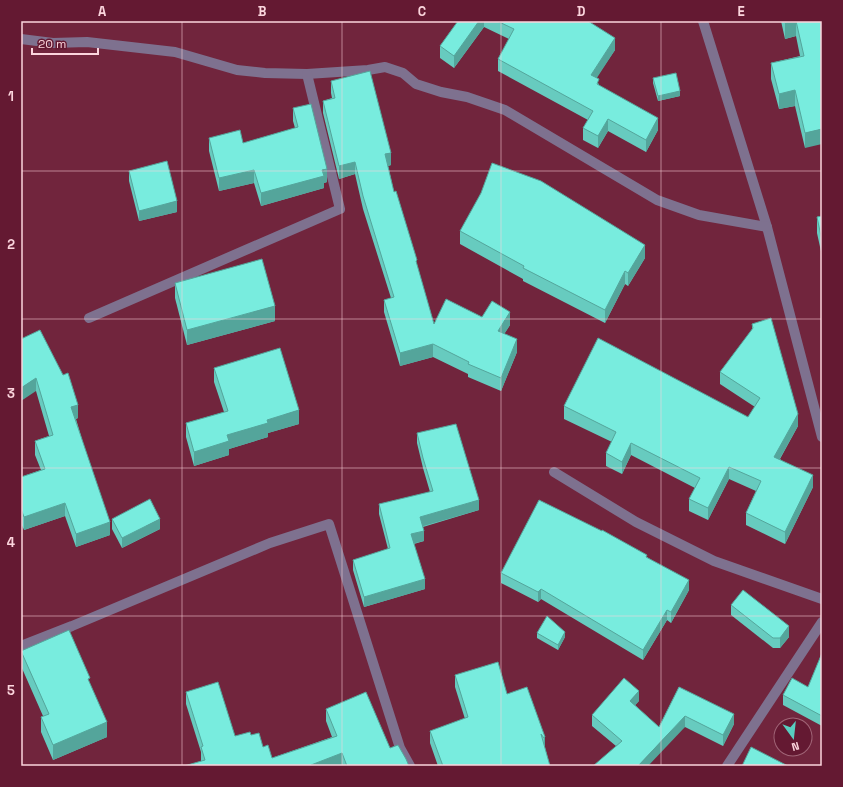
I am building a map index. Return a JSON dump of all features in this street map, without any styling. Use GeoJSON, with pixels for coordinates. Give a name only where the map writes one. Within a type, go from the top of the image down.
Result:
{"type":"FeatureCollection","features":[{"type":"Feature","properties":{"kind":"street"},"geometry":{"type":"LineString","coordinates":[[703,21],[767,228],[822,437]]}},
{"type":"Feature","properties":{"kind":"street"},"geometry":{"type":"LineString","coordinates":[[21,39],[53,43],[87,42],[174,52],[237,70],[307,74],[368,70],[385,67],[403,73],[416,84],[441,92],[467,97],[505,110],[657,200],[699,215],[767,228]]}},
{"type":"Feature","properties":{"kind":"street"},"geometry":{"type":"LineString","coordinates":[[89,318],[340,209],[307,74]]}},
{"type":"Feature","properties":{"kind":"street"},"geometry":{"type":"LineString","coordinates":[[554,472],[636,522],[714,560],[822,599]]}},
{"type":"Feature","properties":{"kind":"street"},"geometry":{"type":"LineString","coordinates":[[21,646],[80,623],[270,543],[329,524],[400,748],[410,766]]}},
{"type":"Feature","properties":{"kind":"street"},"geometry":{"type":"LineString","coordinates":[[727,766],[822,622]]}},
{"type":"Feature","properties":{"kind":"building"},"geometry":{"type":"Polygon","coordinates":[[[458,21],[479,21],[454,56],[440,46],[458,21]]]}},
{"type":"Feature","properties":{"kind":"building"},"geometry":{"type":"Polygon","coordinates":[[[497,21],[588,21],[615,38],[591,75],[599,79],[597,84],[658,118],[646,140],[608,119],[598,136],[583,128],[593,111],[498,59],[514,29],[497,21]]]}},
{"type":"Feature","properties":{"kind":"building"},"geometry":{"type":"Polygon","coordinates":[[[784,21],[795,21],[785,23],[784,21]]]}},
{"type":"Feature","properties":{"kind":"building"},"geometry":{"type":"Polygon","coordinates":[[[796,21],[822,21],[822,129],[805,133],[795,90],[779,94],[771,63],[804,56],[796,21]]]}},
{"type":"Feature","properties":{"kind":"building"},"geometry":{"type":"Polygon","coordinates":[[[370,71],[391,153],[385,154],[394,192],[396,191],[417,260],[416,261],[434,324],[446,299],[482,317],[492,301],[510,312],[498,331],[517,339],[501,378],[468,364],[469,362],[433,344],[400,353],[384,300],[394,297],[363,196],[355,162],[339,166],[323,101],[335,98],[331,81],[370,71]]]}},
{"type":"Feature","properties":{"kind":"building"},"geometry":{"type":"Polygon","coordinates":[[[676,73],[680,91],[658,96],[653,78],[676,73]]]}},
{"type":"Feature","properties":{"kind":"building"},"geometry":{"type":"Polygon","coordinates":[[[311,104],[327,169],[322,170],[324,176],[261,193],[254,170],[219,178],[209,138],[240,130],[243,143],[298,127],[293,108],[311,104]]]}},
{"type":"Feature","properties":{"kind":"building"},"geometry":{"type":"Polygon","coordinates":[[[167,161],[177,201],[139,211],[129,171],[167,161]]]}},
{"type":"Feature","properties":{"kind":"building"},"geometry":{"type":"Polygon","coordinates":[[[492,163],[541,181],[645,245],[628,273],[625,271],[605,310],[523,268],[524,266],[460,231],[481,193],[492,163]]]}},
{"type":"Feature","properties":{"kind":"building"},"geometry":{"type":"Polygon","coordinates":[[[822,216],[822,241],[817,217],[822,216]]]}},
{"type":"Feature","properties":{"kind":"building"},"geometry":{"type":"Polygon","coordinates":[[[262,259],[275,306],[187,330],[175,283],[262,259]]]}},
{"type":"Feature","properties":{"kind":"building"},"geometry":{"type":"Polygon","coordinates":[[[771,318],[798,414],[774,457],[813,475],[785,532],[746,513],[761,481],[729,467],[708,508],[689,499],[700,478],[631,443],[622,462],[606,453],[616,432],[564,406],[598,338],[748,417],[760,398],[720,372],[753,328],[752,324],[771,318]]]}},
{"type":"Feature","properties":{"kind":"building"},"geometry":{"type":"Polygon","coordinates":[[[40,330],[63,375],[68,373],[78,405],[71,407],[110,522],[76,534],[65,503],[24,517],[21,509],[21,477],[45,469],[35,441],[53,435],[36,378],[21,388],[21,339],[40,330]]]}},
{"type":"Feature","properties":{"kind":"building"},"geometry":{"type":"Polygon","coordinates":[[[280,348],[299,410],[267,420],[268,423],[227,435],[229,441],[194,452],[186,423],[228,411],[214,368],[280,348]]]}},
{"type":"Feature","properties":{"kind":"building"},"geometry":{"type":"Polygon","coordinates":[[[456,424],[479,500],[420,517],[424,531],[411,534],[425,579],[364,597],[353,560],[390,548],[379,504],[433,491],[417,433],[456,424]]]}},
{"type":"Feature","properties":{"kind":"building"},"geometry":{"type":"Polygon","coordinates":[[[150,499],[160,519],[122,538],[112,519],[150,499]]]}},
{"type":"Feature","properties":{"kind":"building"},"geometry":{"type":"Polygon","coordinates":[[[539,500],[602,530],[647,555],[646,557],[689,580],[671,612],[667,610],[643,650],[541,589],[538,592],[501,573],[539,500]]]}},
{"type":"Feature","properties":{"kind":"building"},"geometry":{"type":"Polygon","coordinates":[[[743,590],[789,626],[780,638],[773,638],[731,605],[743,590]]]}},
{"type":"Feature","properties":{"kind":"building"},"geometry":{"type":"Polygon","coordinates":[[[547,616],[565,632],[558,645],[537,633],[547,616]]]}},
{"type":"Feature","properties":{"kind":"building"},"geometry":{"type":"Polygon","coordinates":[[[69,630],[107,722],[53,745],[41,717],[49,714],[21,651],[69,630]]]}},
{"type":"Feature","properties":{"kind":"building"},"geometry":{"type":"Polygon","coordinates":[[[822,653],[822,716],[783,695],[792,678],[808,687],[822,653]]]}},
{"type":"Feature","properties":{"kind":"building"},"geometry":{"type":"Polygon","coordinates":[[[498,662],[507,694],[527,687],[545,737],[544,738],[541,734],[550,766],[443,766],[430,731],[468,717],[455,675],[498,662]]]}},
{"type":"Feature","properties":{"kind":"building"},"geometry":{"type":"Polygon","coordinates":[[[624,678],[639,691],[630,701],[659,727],[679,687],[734,714],[723,735],[685,716],[638,766],[593,766],[622,741],[592,715],[624,678]]]}},
{"type":"Feature","properties":{"kind":"building"},"geometry":{"type":"Polygon","coordinates":[[[218,682],[235,736],[250,732],[251,735],[259,733],[263,747],[268,745],[272,758],[337,736],[326,709],[366,692],[390,748],[398,745],[409,766],[347,766],[342,753],[311,766],[184,766],[205,760],[201,747],[203,746],[186,692],[218,682]]]}},
{"type":"Feature","properties":{"kind":"building"},"geometry":{"type":"Polygon","coordinates":[[[751,747],[788,766],[742,766],[751,747]]]}}]}
